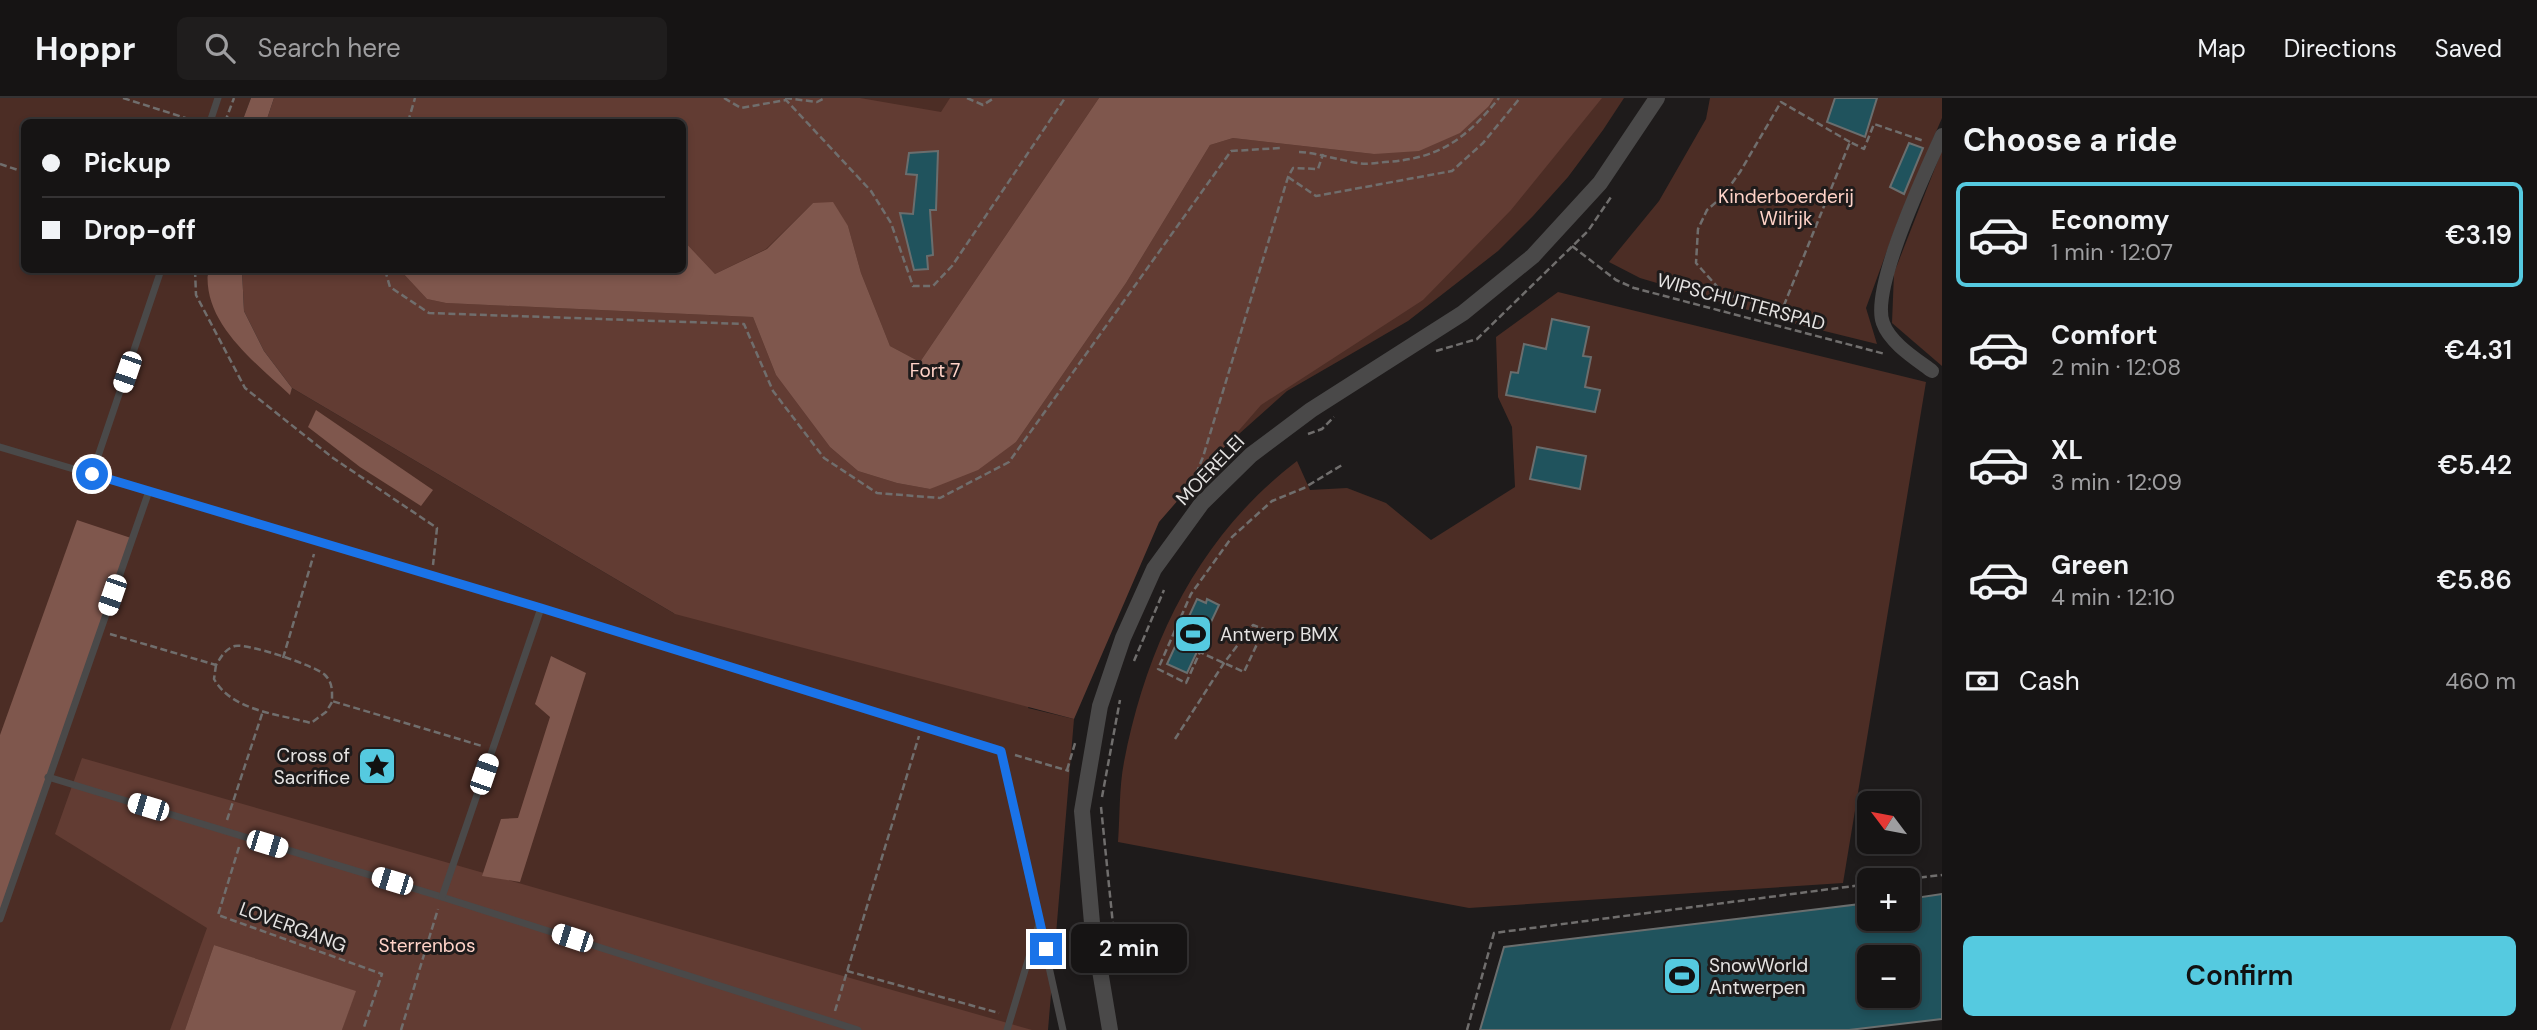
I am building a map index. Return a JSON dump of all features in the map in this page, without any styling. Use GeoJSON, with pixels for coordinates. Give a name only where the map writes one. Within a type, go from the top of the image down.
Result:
{"type":"FeatureCollection","features":[{"type":"Feature","properties":{"kind":"street","name":"MOERELEI"},"geometry":{"type":"LineString","coordinates":[[1110,1030],[1092,923],[1082,811],[1100,706],[1123,638],[1154,569],[1202,503],[1261,447],[1311,411],[1463,313],[1533,256],[1600,183],[1657,98]]}},
{"type":"Feature","properties":{"kind":"street"},"geometry":{"type":"LineString","coordinates":[[1932,371],[1891,336],[1882,322],[1881,298],[1888,271],[1940,141]]}},
{"type":"Feature","properties":{"kind":"lane"},"geometry":{"type":"LineString","coordinates":[[211,119],[218,98]]}},
{"type":"Feature","properties":{"kind":"lane"},"geometry":{"type":"LineString","coordinates":[[92,474],[160,273]]}},
{"type":"Feature","properties":{"kind":"lane"},"geometry":{"type":"LineString","coordinates":[[0,447],[541,608],[1001,751],[1063,1030]]}},
{"type":"Feature","properties":{"kind":"lane"},"geometry":{"type":"LineString","coordinates":[[0,919],[149,491]]}},
{"type":"Feature","properties":{"kind":"lane"},"geometry":{"type":"LineString","coordinates":[[442,897],[541,608]]}},
{"type":"Feature","properties":{"kind":"lane"},"geometry":{"type":"LineString","coordinates":[[48,777],[442,897],[858,1030]]}},
{"type":"Feature","properties":{"kind":"lane"},"geometry":{"type":"LineString","coordinates":[[1007,1030],[1040,922]]}},
{"type":"Feature","properties":{"kind":"path"},"geometry":{"type":"LineString","coordinates":[[123,98],[189,119]]}},
{"type":"Feature","properties":{"kind":"path"},"geometry":{"type":"LineString","coordinates":[[226,119],[234,98]]}},
{"type":"Feature","properties":{"kind":"path"},"geometry":{"type":"LineString","coordinates":[[409,119],[415,98]]}},
{"type":"Feature","properties":{"kind":"path"},"geometry":{"type":"LineString","coordinates":[[724,98],[741,107],[786,99],[817,102],[825,98]]}},
{"type":"Feature","properties":{"kind":"path"},"geometry":{"type":"LineString","coordinates":[[967,98],[984,105],[994,98]]}},
{"type":"Feature","properties":{"kind":"path"},"geometry":{"type":"LineString","coordinates":[[786,99],[871,191],[891,223],[914,286],[933,286],[952,266],[1065,98]]}},
{"type":"Feature","properties":{"kind":"path"},"geometry":{"type":"LineString","coordinates":[[1299,152],[1323,154],[1360,164],[1411,160],[1450,145],[1478,125],[1499,98]]}},
{"type":"Feature","properties":{"kind":"path"},"geometry":{"type":"LineString","coordinates":[[1288,177],[1316,196],[1452,171],[1483,143],[1520,98]]}},
{"type":"Feature","properties":{"kind":"path"},"geometry":{"type":"LineString","coordinates":[[1850,142],[1780,315],[1722,292],[1696,263],[1698,229],[1707,210],[1722,197],[1740,172],[1782,100],[1864,149],[1874,124],[1940,141]]}},
{"type":"Feature","properties":{"kind":"path"},"geometry":{"type":"LineString","coordinates":[[386,273],[390,287],[429,313],[744,324],[773,391],[824,458],[877,493],[940,498],[1009,463],[1230,151],[1281,148]]}},
{"type":"Feature","properties":{"kind":"path"},"geometry":{"type":"LineString","coordinates":[[1203,457],[1288,177],[1293,168],[1318,169],[1323,154]]}},
{"type":"Feature","properties":{"kind":"path"},"geometry":{"type":"LineString","coordinates":[[0,164],[21,171]]}},
{"type":"Feature","properties":{"kind":"path"},"geometry":{"type":"LineString","coordinates":[[1427,356],[1477,339],[1588,231],[1617,188]]}},
{"type":"Feature","properties":{"kind":"path","name":"WIPSCHUTTERSPAD"},"geometry":{"type":"LineString","coordinates":[[1572,246],[1616,280],[1634,288],[1902,359],[1915,359]]}},
{"type":"Feature","properties":{"kind":"path"},"geometry":{"type":"LineString","coordinates":[[195,273],[196,295],[245,388],[333,458],[438,528],[432,576]]}},
{"type":"Feature","properties":{"kind":"path"},"geometry":{"type":"LineString","coordinates":[[1302,435],[1322,429],[1337,412]]}},
{"type":"Feature","properties":{"kind":"path"},"geometry":{"type":"LineString","coordinates":[[1174,739],[1224,663],[1253,625],[1264,629],[1244,672],[1224,663],[1200,652],[1186,682],[1158,669],[1191,594],[1232,537],[1272,501],[1304,488],[1342,465]]}},
{"type":"Feature","properties":{"kind":"path"},"geometry":{"type":"LineString","coordinates":[[283,658],[317,542]]}},
{"type":"Feature","properties":{"kind":"path"},"geometry":{"type":"LineString","coordinates":[[1133,664],[1168,582]]}},
{"type":"Feature","properties":{"kind":"path"},"geometry":{"type":"LineString","coordinates":[[101,632],[216,665]]}},
{"type":"Feature","properties":{"kind":"path"},"geometry":{"type":"LineString","coordinates":[[239,645],[283,658],[313,667],[324,674],[332,684],[332,701],[326,712],[311,723],[236,702],[222,692],[214,679],[216,665],[223,653],[239,645]]}},
{"type":"Feature","properties":{"kind":"path"},"geometry":{"type":"LineString","coordinates":[[332,701],[492,749]]}},
{"type":"Feature","properties":{"kind":"path"},"geometry":{"type":"LineString","coordinates":[[1118,975],[1100,809],[1120,701]]}},
{"type":"Feature","properties":{"kind":"path"},"geometry":{"type":"LineString","coordinates":[[223,830],[263,711]]}},
{"type":"Feature","properties":{"kind":"path"},"geometry":{"type":"LineString","coordinates":[[831,1022],[922,727]]}},
{"type":"Feature","properties":{"kind":"path"},"geometry":{"type":"LineString","coordinates":[[1001,751],[1088,776]]}},
{"type":"Feature","properties":{"kind":"path","name":"LOVERGANG"},"geometry":{"type":"LineString","coordinates":[[242,836],[218,915],[382,974],[363,1030]]}},
{"type":"Feature","properties":{"kind":"path"},"geometry":{"type":"LineString","coordinates":[[1920,878],[1942,875]]}},
{"type":"Feature","properties":{"kind":"path"},"geometry":{"type":"LineString","coordinates":[[1467,1030],[1494,933],[1857,886]]}},
{"type":"Feature","properties":{"kind":"path"},"geometry":{"type":"LineString","coordinates":[[401,1030],[442,897]]}},
{"type":"Feature","properties":{"kind":"path"},"geometry":{"type":"LineString","coordinates":[[847,971],[1011,1016]]}},
{"type":"Feature","properties":{"kind":"green space","name":"Fort 7"},"geometry":{"type":"Polygon","coordinates":[[[0,98],[251,98],[243,119],[21,119],[21,273],[207,273],[290,394],[292,388],[675,614],[275,273],[686,273],[686,119],[634,119],[296,98],[1624,98],[1568,177],[1498,251],[1408,321],[1287,391],[1221,450],[1159,521],[1028,708],[1074,719],[1048,1030],[0,1030],[0,98]]]}},
{"type":"Feature","properties":{"kind":"green space"},"geometry":{"type":"Polygon","coordinates":[[[274,98],[860,98],[941,112],[950,98],[1099,98],[920,362],[890,346],[861,273],[848,226],[813,203],[766,249],[715,274],[686,243],[686,119],[267,119],[274,98]]]}},
{"type":"Feature","properties":{"kind":"green space"},"geometry":{"type":"Polygon","coordinates":[[[1494,98],[1602,98],[1511,210],[1423,300],[1261,405],[1159,522],[1074,719],[675,614],[292,388],[264,351],[244,311],[242,273],[403,273],[427,299],[446,303],[753,317],[776,375],[830,447],[858,471],[897,483],[930,489],[1016,442],[1126,283],[1210,145],[1233,138],[1374,154],[1489,106],[1494,98]]]}},
{"type":"Feature","properties":{"kind":"green space","name":"Kinderboerderij Wilrijk"},"geometry":{"type":"Polygon","coordinates":[[[1710,98],[1942,98],[1942,118],[1899,218],[1866,308],[1877,344],[1792,323],[1640,278],[1609,262],[1659,201],[1706,119],[1710,98]]]}},
{"type":"Feature","properties":{"kind":"green space"},"geometry":{"type":"Polygon","coordinates":[[[1942,150],[1942,366],[1892,323],[1894,273],[1942,150]]]}},
{"type":"Feature","properties":{"kind":"green space"},"geometry":{"type":"Polygon","coordinates":[[[1558,292],[1926,382],[1843,883],[1469,908],[1118,842],[1124,762],[1147,675],[1163,634],[1182,595],[1205,558],[1232,523],[1262,491],[1297,461],[1310,490],[1347,488],[1386,503],[1431,540],[1515,487],[1512,427],[1498,397],[1496,337],[1558,292]]]}},
{"type":"Feature","properties":{"kind":"green space","name":"Sterrenbos"},"geometry":{"type":"Polygon","coordinates":[[[82,758],[1032,1030],[342,1030],[355,991],[214,945],[185,1030],[170,1030],[207,928],[55,834],[82,758]]]}},
{"type":"Feature","properties":{"kind":"shaded area"},"geometry":{"type":"Polygon","coordinates":[[[251,98],[274,98],[267,119],[243,119],[251,98]]]}},
{"type":"Feature","properties":{"kind":"shaded area"},"geometry":{"type":"Polygon","coordinates":[[[1099,98],[1494,98],[1460,133],[1419,151],[1374,154],[1233,138],[1210,145],[1126,283],[1016,442],[978,470],[930,489],[897,483],[858,471],[830,447],[776,375],[753,317],[446,303],[427,299],[403,273],[686,273],[686,243],[715,274],[767,249],[813,203],[833,202],[848,226],[861,273],[890,346],[920,362],[1099,98]]]}},
{"type":"Feature","properties":{"kind":"shaded area"},"geometry":{"type":"Polygon","coordinates":[[[208,273],[242,273],[244,311],[264,351],[292,388],[290,395],[234,340],[213,307],[208,289],[208,273]]]}},
{"type":"Feature","properties":{"kind":"shaded area"},"geometry":{"type":"Polygon","coordinates":[[[316,410],[433,490],[421,506],[360,467],[308,427],[316,410]]]}},
{"type":"Feature","properties":{"kind":"shaded area"},"geometry":{"type":"Polygon","coordinates":[[[77,520],[134,539],[0,911],[0,735],[77,520]]]}},
{"type":"Feature","properties":{"kind":"shaded area"},"geometry":{"type":"Polygon","coordinates":[[[551,656],[586,673],[520,882],[482,876],[501,819],[518,818],[550,717],[535,704],[551,656]]]}},
{"type":"Feature","properties":{"kind":"shaded area"},"geometry":{"type":"Polygon","coordinates":[[[214,945],[356,991],[342,1030],[185,1030],[214,945]]]}},
{"type":"Feature","properties":{"kind":"building"},"geometry":{"type":"Polygon","coordinates":[[[1835,98],[1877,98],[1865,137],[1827,122],[1835,98]]]}},
{"type":"Feature","properties":{"kind":"building"},"geometry":{"type":"Polygon","coordinates":[[[1909,143],[1923,148],[1904,194],[1890,187],[1909,143]]]}},
{"type":"Feature","properties":{"kind":"building"},"geometry":{"type":"Polygon","coordinates":[[[938,151],[936,210],[930,210],[933,255],[927,256],[928,269],[914,270],[900,213],[913,214],[917,175],[906,174],[909,153],[938,151]]]}},
{"type":"Feature","properties":{"kind":"building"},"geometry":{"type":"Polygon","coordinates":[[[1552,319],[1589,327],[1583,356],[1591,357],[1585,387],[1600,390],[1595,412],[1506,395],[1511,372],[1518,373],[1524,344],[1546,349],[1552,319]]]}},
{"type":"Feature","properties":{"kind":"building"},"geometry":{"type":"Polygon","coordinates":[[[1537,447],[1586,456],[1580,489],[1530,479],[1537,447]]]}},
{"type":"Feature","properties":{"kind":"building","name":"Antwerp BMX"},"geometry":{"type":"Polygon","coordinates":[[[1197,599],[1206,603],[1207,599],[1219,605],[1187,673],[1167,664],[1197,599]]]}},
{"type":"Feature","properties":{"kind":"building","name":"SnowWorld Antwerpen"},"geometry":{"type":"Polygon","coordinates":[[[1942,894],[1942,1019],[1849,1030],[1480,1030],[1504,947],[1857,904],[1857,931],[1920,931],[1920,897],[1942,894]]]}},
{"type":"Feature","properties":{"kind":"place","name":"Antwerp BMX"},"geometry":{"type":"Point","coordinates":[1193,634]}},
{"type":"Feature","properties":{"kind":"place","name":"Cross of Sacrifice"},"geometry":{"type":"Point","coordinates":[377,766]}},
{"type":"Feature","properties":{"kind":"place","name":"SnowWorld Antwerpen"},"geometry":{"type":"Point","coordinates":[1682,976]}},
{"type":"Feature","properties":{"kind":"route"},"geometry":{"type":"LineString","coordinates":[[92,474],[541,608],[1001,751],[1046,949]]}}]}
